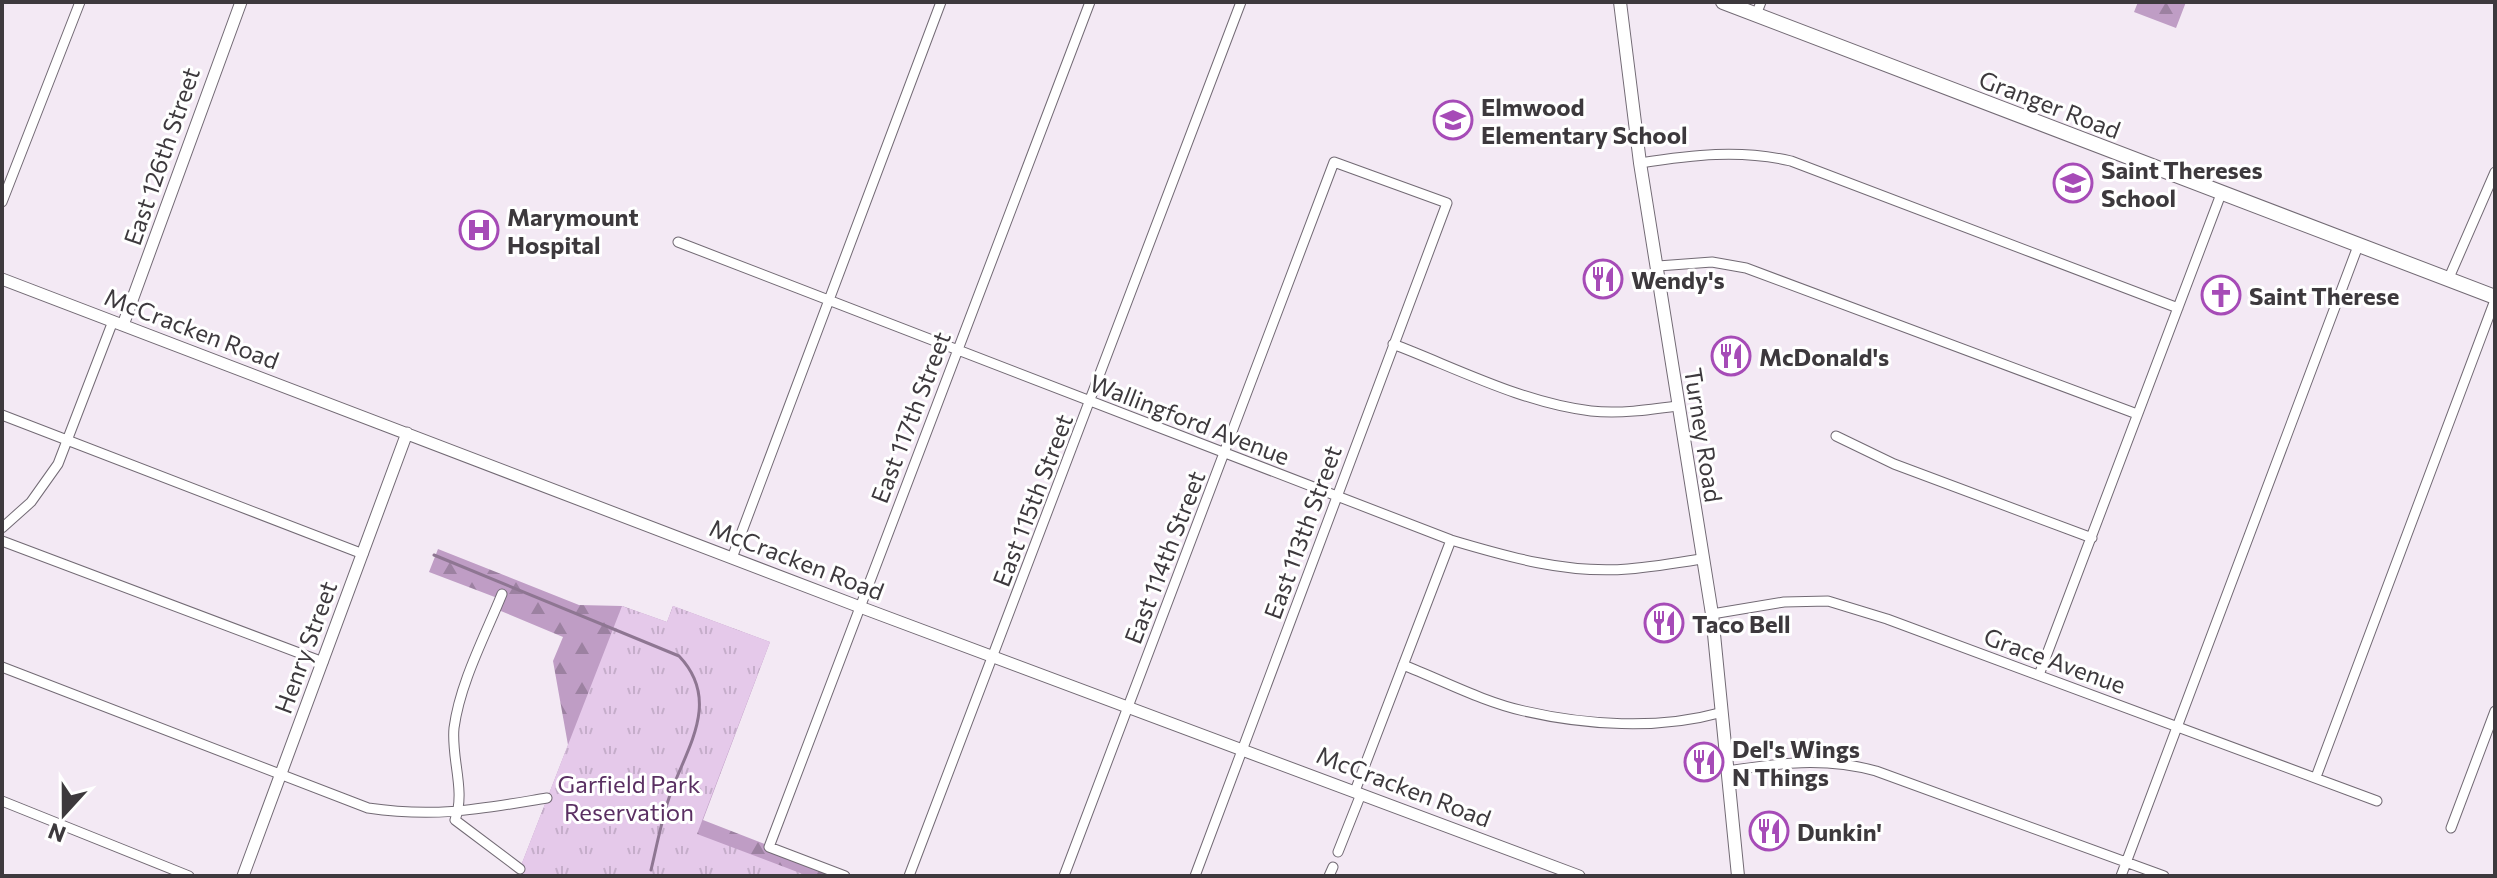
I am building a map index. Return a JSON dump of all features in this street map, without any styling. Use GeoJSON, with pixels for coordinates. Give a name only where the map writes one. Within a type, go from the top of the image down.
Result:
{"type":"FeatureCollection","features":[{"type":"Feature","properties":{"kind":"main road","name":"Turney Road"},"geometry":{"type":"LineString","coordinates":[[1620,2],[1640,163],[1712,614],[1719,713],[1738,876]]}},
{"type":"Feature","properties":{"kind":"main road","name":"Granger Road"},"geometry":{"type":"LineString","coordinates":[[1723,2],[1759,8],[2221,194],[2495,298]]}},
{"type":"Feature","properties":{"kind":"street"},"geometry":{"type":"LineString","coordinates":[[2,202],[80,2]]}},
{"type":"Feature","properties":{"kind":"street","name":"East 126th Street"},"geometry":{"type":"LineString","coordinates":[[118,323],[241,2]]}},
{"type":"Feature","properties":{"kind":"street"},"geometry":{"type":"LineString","coordinates":[[732,558],[941,2]]}},
{"type":"Feature","properties":{"kind":"street","name":"East 117th Street"},"geometry":{"type":"LineString","coordinates":[[845,876],[769,847],[1090,2]]}},
{"type":"Feature","properties":{"kind":"street","name":"East 115th Street"},"geometry":{"type":"LineString","coordinates":[[909,876],[1241,2]]}},
{"type":"Feature","properties":{"kind":"street"},"geometry":{"type":"LineString","coordinates":[[1640,163],[1715,152],[1760,154],[1791,161],[2178,308]]}},
{"type":"Feature","properties":{"kind":"street","name":"East 113th Street"},"geometry":{"type":"LineString","coordinates":[[1197,875],[1447,203],[1334,162]]}},
{"type":"Feature","properties":{"kind":"street","name":"East 114th Street"},"geometry":{"type":"LineString","coordinates":[[1064,876],[1334,162]]}},
{"type":"Feature","properties":{"kind":"street"},"geometry":{"type":"LineString","coordinates":[[2448,280],[2495,172]]}},
{"type":"Feature","properties":{"kind":"street"},"geometry":{"type":"LineString","coordinates":[[2039,675],[2221,194]]}},
{"type":"Feature","properties":{"kind":"street","name":"Wallingford Avenue"},"geometry":{"type":"LineString","coordinates":[[678,242],[1451,540],[1516,559],[1567,567],[1625,569],[1701,559]]}},
{"type":"Feature","properties":{"kind":"street"},"geometry":{"type":"LineString","coordinates":[[2121,876],[2358,246]]}},
{"type":"Feature","properties":{"kind":"street"},"geometry":{"type":"LineString","coordinates":[[1658,266],[1712,262],[1746,268],[2137,414]]}},
{"type":"Feature","properties":{"kind":"street","name":"McCracken Road"},"geometry":{"type":"LineString","coordinates":[[2,279],[860,607],[1579,876]]}},
{"type":"Feature","properties":{"kind":"street"},"geometry":{"type":"LineString","coordinates":[[2316,777],[2495,298]]}},
{"type":"Feature","properties":{"kind":"street"},"geometry":{"type":"LineString","coordinates":[[2,528],[46,484],[118,323]]}},
{"type":"Feature","properties":{"kind":"street"},"geometry":{"type":"LineString","coordinates":[[1393,344],[1537,399],[1591,411],[1634,412],[1677,406]]}},
{"type":"Feature","properties":{"kind":"street"},"geometry":{"type":"LineString","coordinates":[[2,415],[363,554]]}},
{"type":"Feature","properties":{"kind":"street","name":"Henry Street"},"geometry":{"type":"LineString","coordinates":[[243,876],[407,433]]}},
{"type":"Feature","properties":{"kind":"street"},"geometry":{"type":"LineString","coordinates":[[1836,436],[1894,464],[2092,538]]}},
{"type":"Feature","properties":{"kind":"street"},"geometry":{"type":"LineString","coordinates":[[1338,852],[1403,665],[1451,540]]}},
{"type":"Feature","properties":{"kind":"street"},"geometry":{"type":"LineString","coordinates":[[2,541],[323,662]]}},
{"type":"Feature","properties":{"kind":"street"},"geometry":{"type":"LineString","coordinates":[[502,594],[464,690],[454,728],[454,765],[461,805],[455,820],[520,869]]}},
{"type":"Feature","properties":{"kind":"street","name":"Grace Avenue"},"geometry":{"type":"LineString","coordinates":[[1712,614],[1784,602],[1828,601],[2039,675],[2377,801]]}},
{"type":"Feature","properties":{"kind":"street"},"geometry":{"type":"LineString","coordinates":[[1403,665],[1521,711],[1583,721],[1658,721],[1719,713]]}},
{"type":"Feature","properties":{"kind":"street"},"geometry":{"type":"LineString","coordinates":[[2,667],[368,808],[416,815],[457,813],[547,798]]}},
{"type":"Feature","properties":{"kind":"street"},"geometry":{"type":"LineString","coordinates":[[2451,828],[2495,711]]}},
{"type":"Feature","properties":{"kind":"street"},"geometry":{"type":"LineString","coordinates":[[1727,771],[1803,760],[1841,761],[2164,876]]}},
{"type":"Feature","properties":{"kind":"street"},"geometry":{"type":"LineString","coordinates":[[2,801],[189,876]]}},
{"type":"Feature","properties":{"kind":"green space"},"geometry":{"type":"Polygon","coordinates":[[[2138,2],[2186,2],[2176,28],[2134,12],[2138,2]]]}},
{"type":"Feature","properties":{"kind":"green space","name":"Garfield Park Reservation"},"geometry":{"type":"Polygon","coordinates":[[[438,549],[579,605],[622,606],[667,622],[673,606],[770,642],[703,820],[847,876],[517,876],[568,745],[553,661],[563,637],[496,609],[500,599],[429,572],[438,549]]]}},
{"type":"Feature","properties":{"kind":"green space","name":"Garfield Park Reservation"},"geometry":{"type":"Polygon","coordinates":[[[622,606],[667,622],[673,606],[770,642],[697,834],[808,876],[517,876],[622,606]]]}},
{"type":"Feature","properties":{"kind":"waterway"},"geometry":{"type":"LineString","coordinates":[[434,555],[679,656],[691,673],[698,689],[697,723],[662,821],[651,870]]}},
{"type":"Feature","properties":{"kind":"place","name":"Elmwood Elementary School"},"geometry":{"type":"Point","coordinates":[1453,120]}},
{"type":"Feature","properties":{"kind":"place","name":"Saint Thereses School"},"geometry":{"type":"Point","coordinates":[2073,183]}},
{"type":"Feature","properties":{"kind":"place","name":"Marymount Hospital"},"geometry":{"type":"Point","coordinates":[479,230]}},
{"type":"Feature","properties":{"kind":"place","name":"Wendy's"},"geometry":{"type":"Point","coordinates":[1603,279]}},
{"type":"Feature","properties":{"kind":"place","name":"Saint Therese"},"geometry":{"type":"Point","coordinates":[2221,295]}},
{"type":"Feature","properties":{"kind":"place","name":"McDonald's"},"geometry":{"type":"Point","coordinates":[1731,356]}},
{"type":"Feature","properties":{"kind":"place","name":"Taco Bell"},"geometry":{"type":"Point","coordinates":[1664,623]}},
{"type":"Feature","properties":{"kind":"place","name":"Del's Wings N Things"},"geometry":{"type":"Point","coordinates":[1704,762]}},
{"type":"Feature","properties":{"kind":"place","name":"Dunkin'"},"geometry":{"type":"Point","coordinates":[1769,831]}}]}
